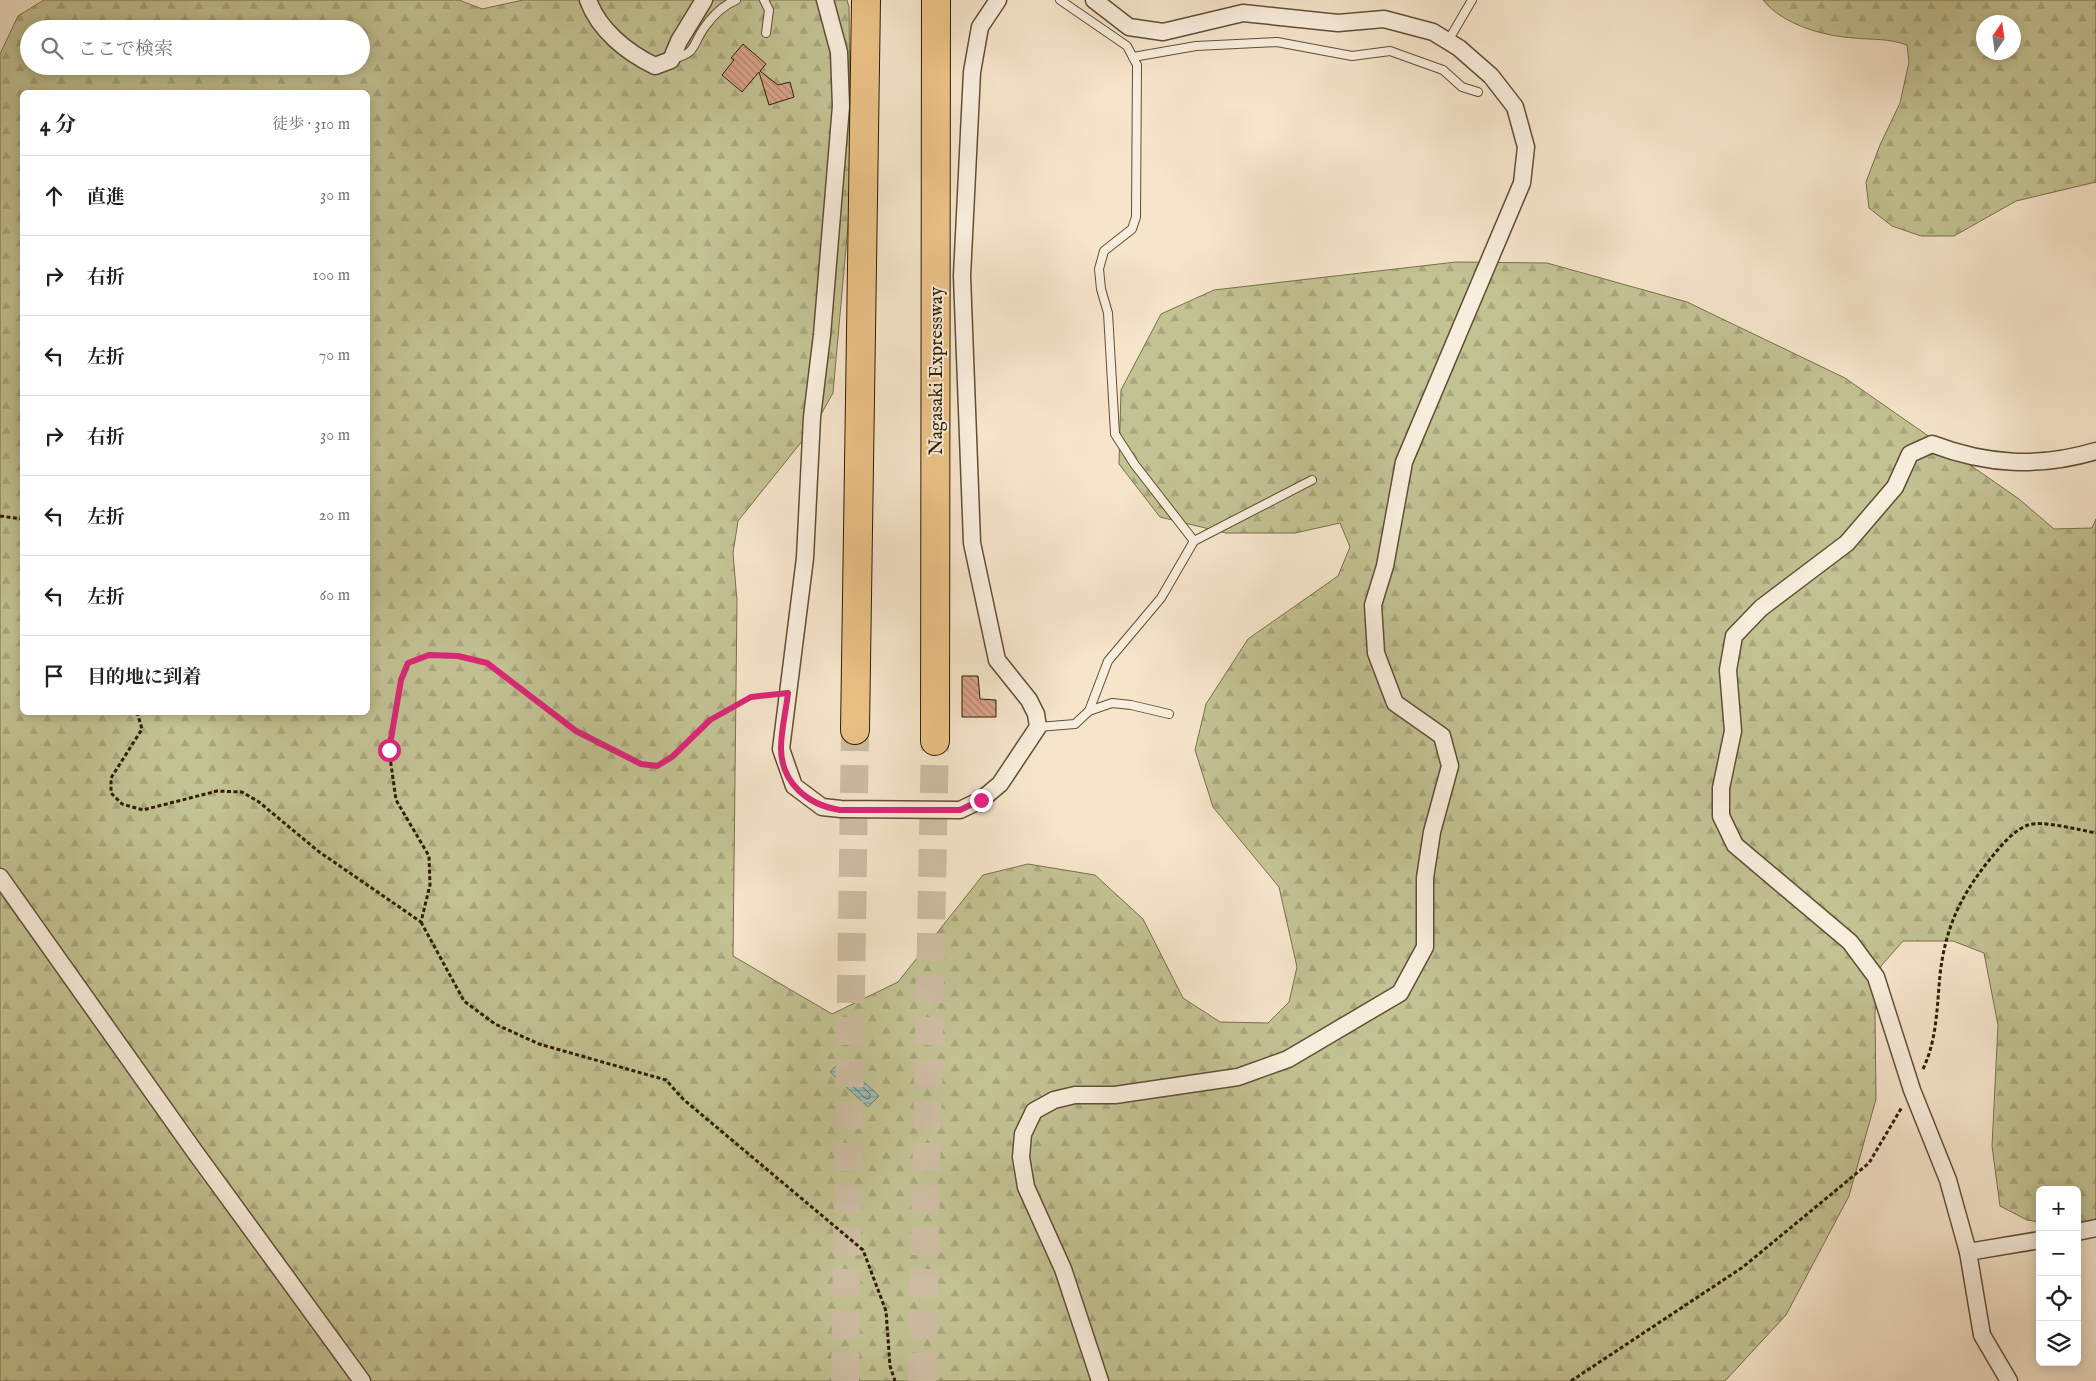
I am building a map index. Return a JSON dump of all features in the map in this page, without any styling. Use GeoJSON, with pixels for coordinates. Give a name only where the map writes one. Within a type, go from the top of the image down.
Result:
{"type":"FeatureCollection","features":[{"type":"Feature","properties":{"kind":"highway"},"geometry":{"type":"LineString","coordinates":[[855,730],[866,0]]}},
{"type":"Feature","properties":{"kind":"highway","name":"Nagasaki Expressway"},"geometry":{"type":"LineString","coordinates":[[935,741],[936,0]]}},
{"type":"Feature","properties":{"kind":"street"},"geometry":{"type":"LineString","coordinates":[[588,0],[604,28],[635,56],[655,66],[671,60],[679,41],[704,0]]}},
{"type":"Feature","properties":{"kind":"street"},"geometry":{"type":"LineString","coordinates":[[826,0],[839,52],[841,106],[822,335],[812,417],[805,558],[781,749],[786,770],[794,786],[807,798],[822,807],[840,810],[960,810],[981,800],[1000,784],[1038,727],[1036,714],[1029,700],[997,660],[972,543],[962,276],[972,72],[980,27],[998,0]]}},
{"type":"Feature","properties":{"kind":"street"},"geometry":{"type":"LineString","coordinates":[[1094,0],[1129,26],[1163,32],[1243,13],[1338,24],[1384,19],[1433,32],[1459,48],[1491,76],[1515,107],[1526,147],[1522,183],[1404,462],[1385,566],[1373,605],[1376,653],[1396,703],[1442,736],[1450,766],[1432,832],[1425,878],[1425,947],[1400,993],[1288,1059],[1238,1076],[1115,1095],[1075,1096],[1054,1100],[1034,1111],[1023,1134],[1020,1157],[1026,1187],[1064,1268],[1100,1381]]}},
{"type":"Feature","properties":{"kind":"street"},"geometry":{"type":"LineString","coordinates":[[2009,1381],[1982,1335],[1968,1252],[1948,1180],[1912,1090],[1876,976],[1850,942],[1735,845],[1722,816],[1721,788],[1733,731],[1728,670],[1734,636],[1761,608],[1847,543],[1895,487],[1910,454],[1932,444],[1962,455],[2016,464],[2080,456],[2096,451]]}},
{"type":"Feature","properties":{"kind":"street"},"geometry":{"type":"LineString","coordinates":[[0,877],[201,1160],[362,1381]]}},
{"type":"Feature","properties":{"kind":"street"},"geometry":{"type":"LineString","coordinates":[[2081,1231],[2096,1228]]}},
{"type":"Feature","properties":{"kind":"street"},"geometry":{"type":"LineString","coordinates":[[1968,1252],[2036,1241]]}},
{"type":"Feature","properties":{"kind":"lane"},"geometry":{"type":"LineString","coordinates":[[671,60],[686,56],[697,45],[703,29],[722,6],[736,0]]}},
{"type":"Feature","properties":{"kind":"lane"},"geometry":{"type":"LineString","coordinates":[[764,0],[769,10],[766,33]]}},
{"type":"Feature","properties":{"kind":"lane"},"geometry":{"type":"LineString","coordinates":[[1060,0],[1127,46],[1137,64],[1136,217],[1132,229],[1104,251],[1099,269],[1101,289],[1108,313],[1115,434],[1136,465],[1194,541]]}},
{"type":"Feature","properties":{"kind":"lane"},"geometry":{"type":"LineString","coordinates":[[1448,41],[1472,0]]}},
{"type":"Feature","properties":{"kind":"lane"},"geometry":{"type":"LineString","coordinates":[[1133,57],[1196,46],[1277,42],[1352,56],[1390,51],[1443,70],[1462,87],[1478,92]]}},
{"type":"Feature","properties":{"kind":"lane"},"geometry":{"type":"LineString","coordinates":[[1038,727],[1076,724],[1088,711],[1108,661],[1161,598],[1194,541],[1312,480]]}},
{"type":"Feature","properties":{"kind":"lane"},"geometry":{"type":"LineString","coordinates":[[1088,711],[1112,703],[1131,705],[1169,714]]}},
{"type":"Feature","properties":{"kind":"path"},"geometry":{"type":"LineString","coordinates":[[0,516],[20,519]]}},
{"type":"Feature","properties":{"kind":"path"},"geometry":{"type":"LineString","coordinates":[[421,922],[430,885],[429,856],[396,800],[389,750],[401,680],[408,663],[429,655],[458,656],[487,663],[576,731],[641,764],[657,766],[672,757],[710,720],[751,697],[788,693]]}},
{"type":"Feature","properties":{"kind":"path"},"geometry":{"type":"LineString","coordinates":[[138,715],[142,729],[111,778],[112,793],[122,804],[143,810],[217,792],[242,792],[260,802],[318,851],[421,922],[464,1001],[488,1018],[539,1044],[666,1080],[683,1099],[864,1250],[886,1311],[890,1366],[895,1381]]}},
{"type":"Feature","properties":{"kind":"path"},"geometry":{"type":"LineString","coordinates":[[1571,1381],[1743,1267],[1869,1163],[1912,1090],[1927,1060],[1937,1017],[1940,974],[1950,923],[1971,884],[2004,842],[2029,825],[2058,825],[2096,833]]}},
{"type":"Feature","properties":{"kind":"green space"},"geometry":{"type":"Polygon","coordinates":[[[44,0],[459,0],[482,9],[523,0],[847,0],[849,7],[851,192],[833,393],[815,425],[738,521],[733,553],[737,601],[733,956],[832,1014],[898,982],[983,875],[1028,864],[1095,875],[1143,919],[1183,998],[1220,1022],[1268,1023],[1289,1002],[1297,967],[1279,887],[1213,807],[1195,750],[1206,704],[1248,639],[1338,576],[1350,547],[1340,523],[1295,533],[1226,533],[1160,517],[1119,464],[1121,390],[1161,314],[1214,290],[1456,262],[1547,263],[1687,302],[1845,378],[2019,499],[2054,529],[2092,528],[2096,519],[2096,1222],[2081,1226],[2081,1186],[2036,1186],[2036,1221],[2027,1220],[2000,1206],[1992,1146],[1998,1025],[1984,953],[1953,941],[1903,941],[1881,966],[1875,1011],[1876,1099],[1849,1196],[1786,1315],[1725,1381],[0,1381],[0,54],[18,16],[44,0]]]}},
{"type":"Feature","properties":{"kind":"green space"},"geometry":{"type":"Polygon","coordinates":[[[1763,0],[2096,0],[2096,182],[2016,201],[1954,236],[1921,236],[1892,226],[1869,208],[1866,182],[1880,145],[1900,103],[1909,62],[1907,45],[1887,40],[1830,35],[1805,28],[1781,16],[1763,0]]]}},
{"type":"Feature","properties":{"kind":"water"},"geometry":{"type":"Polygon","coordinates":[[[841,1061],[879,1096],[868,1107],[830,1072],[841,1061]]]}},
{"type":"Feature","properties":{"kind":"building"},"geometry":{"type":"Polygon","coordinates":[[[743,44],[766,64],[760,71],[778,85],[790,82],[794,97],[769,105],[759,72],[742,92],[722,75],[734,60],[731,58],[743,44]]]}},
{"type":"Feature","properties":{"kind":"building"},"geometry":{"type":"Polygon","coordinates":[[[962,676],[978,676],[980,699],[996,700],[996,717],[962,717],[962,676]]]}},
{"type":"Feature","properties":{"kind":"tunnel"},"geometry":{"type":"LineString","coordinates":[[845,1381],[855,730]]}},
{"type":"Feature","properties":{"kind":"tunnel"},"geometry":{"type":"LineString","coordinates":[[922,1381],[935,741]]}},
{"type":"Feature","properties":{"kind":"route"},"geometry":{"type":"LineString","coordinates":[[389,750],[401,680],[408,663],[429,655],[458,656],[487,663],[576,731],[621,756],[641,764],[657,766],[672,757],[710,720],[751,697],[788,693],[781,749],[786,770],[794,786],[807,798],[822,807],[840,810],[960,810],[981,800]]}}]}
